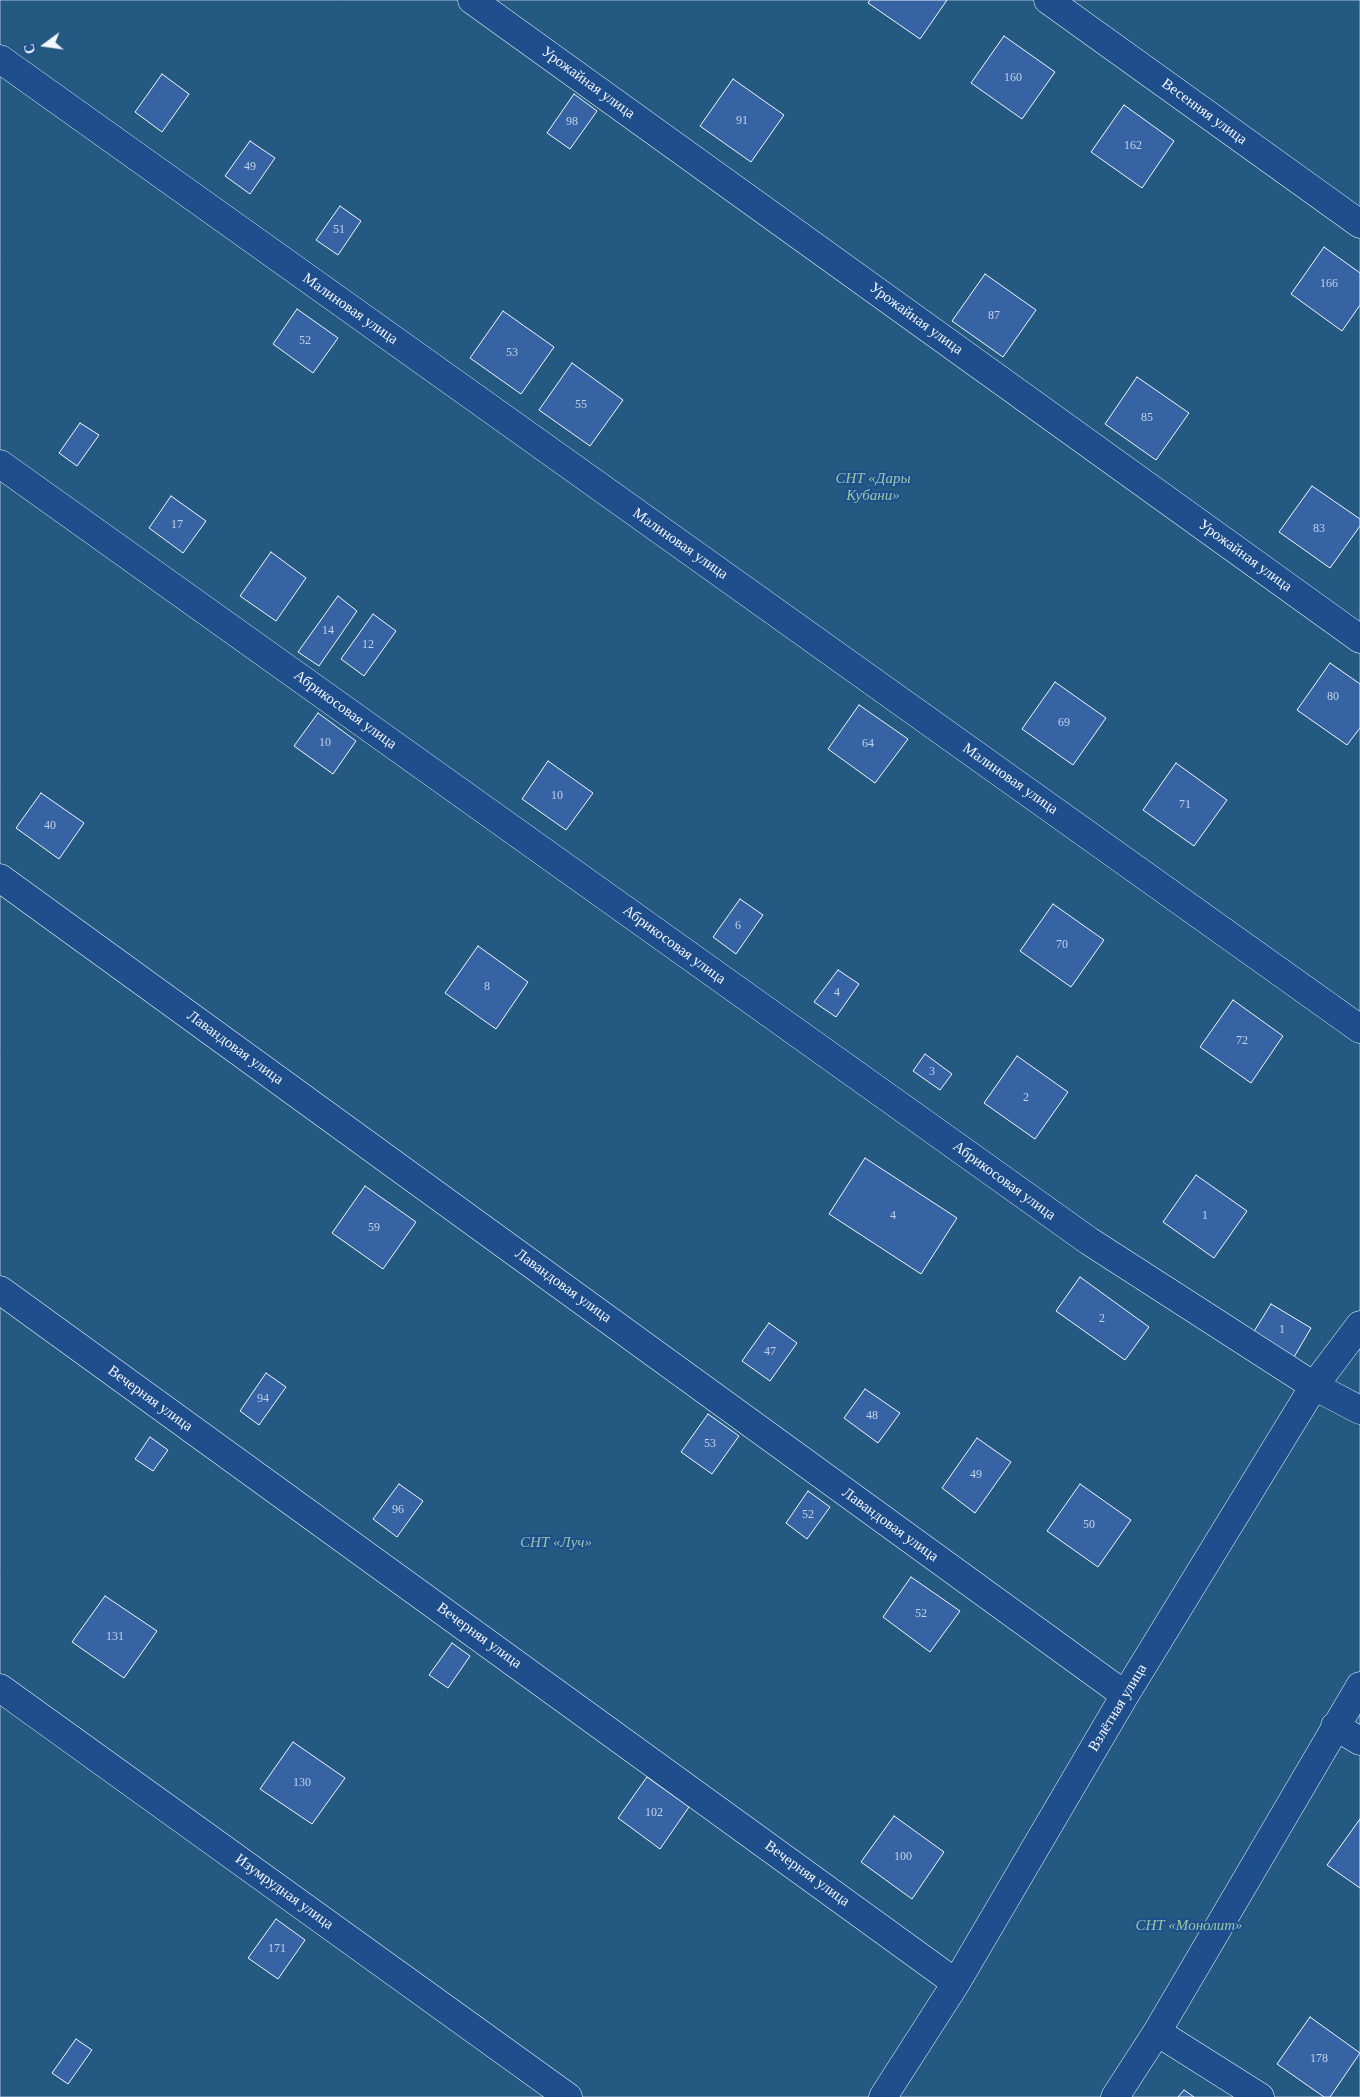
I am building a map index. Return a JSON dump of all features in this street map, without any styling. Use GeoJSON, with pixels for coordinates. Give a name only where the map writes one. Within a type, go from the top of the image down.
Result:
{"type":"FeatureCollection","features":[{"type":"Feature","properties":{"kind":"street","name":"Урожайная улица"},"geometry":{"type":"LineString","coordinates":[[472,0],[1360,639]]}},
{"type":"Feature","properties":{"kind":"street","name":"Весенняя улица"},"geometry":{"type":"LineString","coordinates":[[1048,0],[1360,224]]}},
{"type":"Feature","properties":{"kind":"street","name":"Малиновая улица"},"geometry":{"type":"LineString","coordinates":[[0,59],[1360,1028]]}},
{"type":"Feature","properties":{"kind":"street","name":"Абрикосовая улица"},"geometry":{"type":"LineString","coordinates":[[0,464],[1089,1241],[1314,1386],[1360,1410]]}},
{"type":"Feature","properties":{"kind":"street","name":"Лавандовая улица"},"geometry":{"type":"LineString","coordinates":[[0,878],[1125,1695]]}},
{"type":"Feature","properties":{"kind":"street","name":"Вечерняя улица"},"geometry":{"type":"LineString","coordinates":[[0,1290],[956,1983]]}},
{"type":"Feature","properties":{"kind":"street","name":"Взлётная улица"},"geometry":{"type":"LineString","coordinates":[[884,2097],[956,1983],[1125,1695],[1314,1386],[1360,1324]]}},
{"type":"Feature","properties":{"kind":"street"},"geometry":{"type":"LineString","coordinates":[[1115,2097],[1157,2032],[1360,1686]]}},
{"type":"Feature","properties":{"kind":"street","name":"Изумрудная улица"},"geometry":{"type":"LineString","coordinates":[[0,1688],[568,2097]]}},
{"type":"Feature","properties":{"kind":"street"},"geometry":{"type":"LineString","coordinates":[[1335,1726],[1360,1742]]}},
{"type":"Feature","properties":{"kind":"street"},"geometry":{"type":"LineString","coordinates":[[1157,2032],[1260,2097]]}},
{"type":"Feature","properties":{"kind":"green space"},"geometry":{"type":"Polygon","coordinates":[[[0,0],[1360,0],[1360,2097],[0,2097],[0,0]]]}},
{"type":"Feature","properties":{"kind":"building"},"geometry":{"type":"Polygon","coordinates":[[[870,0],[947,0],[920,39],[868,3],[870,0]]]}},
{"type":"Feature","properties":{"kind":"building"},"geometry":{"type":"Polygon","coordinates":[[[1004,36],[1055,72],[1022,119],[971,83],[1004,36]]]}},
{"type":"Feature","properties":{"kind":"building"},"geometry":{"type":"Polygon","coordinates":[[[162,74],[189,94],[162,132],[135,112],[162,74]]]}},
{"type":"Feature","properties":{"kind":"building"},"geometry":{"type":"Polygon","coordinates":[[[733,79],[784,115],[751,162],[700,126],[733,79]]]}},
{"type":"Feature","properties":{"kind":"building"},"geometry":{"type":"Polygon","coordinates":[[[574,94],[597,111],[570,149],[547,133],[574,94]]]}},
{"type":"Feature","properties":{"kind":"building"},"geometry":{"type":"Polygon","coordinates":[[[1124,105],[1174,141],[1142,188],[1091,152],[1124,105]]]}},
{"type":"Feature","properties":{"kind":"building"},"geometry":{"type":"Polygon","coordinates":[[[250,141],[275,158],[250,194],[225,176],[250,141]]]}},
{"type":"Feature","properties":{"kind":"building"},"geometry":{"type":"Polygon","coordinates":[[[340,206],[361,221],[338,255],[316,240],[340,206]]]}},
{"type":"Feature","properties":{"kind":"building"},"geometry":{"type":"Polygon","coordinates":[[[1324,247],[1360,273],[1360,305],[1342,331],[1291,294],[1324,247]]]}},
{"type":"Feature","properties":{"kind":"building"},"geometry":{"type":"Polygon","coordinates":[[[985,274],[1036,310],[1003,357],[952,321],[985,274]]]}},
{"type":"Feature","properties":{"kind":"building"},"geometry":{"type":"Polygon","coordinates":[[[297,309],[338,338],[313,373],[273,344],[297,309]]]}},
{"type":"Feature","properties":{"kind":"building"},"geometry":{"type":"Polygon","coordinates":[[[503,311],[554,347],[521,394],[470,358],[503,311]]]}},
{"type":"Feature","properties":{"kind":"building"},"geometry":{"type":"Polygon","coordinates":[[[572,363],[623,400],[590,446],[539,410],[572,363]]]}},
{"type":"Feature","properties":{"kind":"building"},"geometry":{"type":"Polygon","coordinates":[[[1137,377],[1189,413],[1156,460],[1105,424],[1137,377]]]}},
{"type":"Feature","properties":{"kind":"building"},"geometry":{"type":"Polygon","coordinates":[[[80,423],[99,435],[77,466],[59,453],[80,423]]]}},
{"type":"Feature","properties":{"kind":"building"},"geometry":{"type":"Polygon","coordinates":[[[1312,486],[1360,519],[1360,526],[1330,568],[1279,532],[1312,486]]]}},
{"type":"Feature","properties":{"kind":"building"},"geometry":{"type":"Polygon","coordinates":[[[171,496],[206,521],[183,553],[149,528],[171,496]]]}},
{"type":"Feature","properties":{"kind":"building"},"geometry":{"type":"Polygon","coordinates":[[[271,552],[306,578],[276,621],[240,596],[271,552]]]}},
{"type":"Feature","properties":{"kind":"building"},"geometry":{"type":"Polygon","coordinates":[[[338,596],[357,611],[319,666],[298,652],[338,596]]]}},
{"type":"Feature","properties":{"kind":"building"},"geometry":{"type":"Polygon","coordinates":[[[373,614],[396,631],[364,676],[341,659],[373,614]]]}},
{"type":"Feature","properties":{"kind":"building"},"geometry":{"type":"Polygon","coordinates":[[[1330,663],[1360,684],[1360,728],[1347,745],[1297,710],[1330,663]]]}},
{"type":"Feature","properties":{"kind":"building"},"geometry":{"type":"Polygon","coordinates":[[[1055,682],[1106,718],[1073,765],[1022,729],[1055,682]]]}},
{"type":"Feature","properties":{"kind":"building"},"geometry":{"type":"Polygon","coordinates":[[[859,705],[908,739],[875,783],[828,749],[859,705]]]}},
{"type":"Feature","properties":{"kind":"building"},"geometry":{"type":"Polygon","coordinates":[[[318,713],[356,741],[333,774],[294,746],[318,713]]]}},
{"type":"Feature","properties":{"kind":"building"},"geometry":{"type":"Polygon","coordinates":[[[548,761],[593,793],[566,830],[522,799],[548,761]]]}},
{"type":"Feature","properties":{"kind":"building"},"geometry":{"type":"Polygon","coordinates":[[[1176,763],[1227,800],[1194,846],[1143,810],[1176,763]]]}},
{"type":"Feature","properties":{"kind":"building"},"geometry":{"type":"Polygon","coordinates":[[[41,793],[84,823],[59,859],[16,828],[41,793]]]}},
{"type":"Feature","properties":{"kind":"building"},"geometry":{"type":"Polygon","coordinates":[[[740,899],[763,915],[736,954],[713,937],[740,899]]]}},
{"type":"Feature","properties":{"kind":"building"},"geometry":{"type":"Polygon","coordinates":[[[1053,904],[1104,940],[1071,987],[1020,951],[1053,904]]]}},
{"type":"Feature","properties":{"kind":"building"},"geometry":{"type":"Polygon","coordinates":[[[478,946],[528,982],[496,1029],[445,993],[478,946]]]}},
{"type":"Feature","properties":{"kind":"building"},"geometry":{"type":"Polygon","coordinates":[[[838,970],[859,984],[836,1017],[814,1002],[838,970]]]}},
{"type":"Feature","properties":{"kind":"building"},"geometry":{"type":"Polygon","coordinates":[[[1233,1000],[1283,1036],[1251,1083],[1200,1047],[1233,1000]]]}},
{"type":"Feature","properties":{"kind":"building"},"geometry":{"type":"Polygon","coordinates":[[[925,1054],[952,1074],[940,1090],[913,1071],[925,1054]]]}},
{"type":"Feature","properties":{"kind":"building"},"geometry":{"type":"Polygon","coordinates":[[[1017,1056],[1068,1092],[1035,1139],[984,1103],[1017,1056]]]}},
{"type":"Feature","properties":{"kind":"building"},"geometry":{"type":"Polygon","coordinates":[[[865,1158],[957,1218],[921,1274],[829,1214],[865,1158]]]}},
{"type":"Feature","properties":{"kind":"building"},"geometry":{"type":"Polygon","coordinates":[[[1196,1175],[1247,1211],[1214,1258],[1163,1222],[1196,1175]]]}},
{"type":"Feature","properties":{"kind":"building"},"geometry":{"type":"Polygon","coordinates":[[[365,1186],[416,1222],[383,1269],[332,1233],[365,1186]]]}},
{"type":"Feature","properties":{"kind":"building"},"geometry":{"type":"Polygon","coordinates":[[[1080,1277],[1149,1327],[1125,1360],[1056,1311],[1080,1277]]]}},
{"type":"Feature","properties":{"kind":"building"},"geometry":{"type":"Polygon","coordinates":[[[1271,1304],[1311,1328],[1294,1357],[1253,1333],[1271,1304]]]}},
{"type":"Feature","properties":{"kind":"building"},"geometry":{"type":"Polygon","coordinates":[[[769,1323],[797,1343],[770,1381],[742,1361],[769,1323]]]}},
{"type":"Feature","properties":{"kind":"building"},"geometry":{"type":"Polygon","coordinates":[[[266,1373],[286,1387],[259,1425],[240,1411],[266,1373]]]}},
{"type":"Feature","properties":{"kind":"building"},"geometry":{"type":"Polygon","coordinates":[[[865,1389],[900,1413],[878,1443],[844,1418],[865,1389]]]}},
{"type":"Feature","properties":{"kind":"building"},"geometry":{"type":"Polygon","coordinates":[[[708,1414],[739,1436],[712,1474],[681,1452],[708,1414]]]}},
{"type":"Feature","properties":{"kind":"building"},"geometry":{"type":"Polygon","coordinates":[[[150,1437],[168,1450],[153,1471],[135,1459],[150,1437]]]}},
{"type":"Feature","properties":{"kind":"building"},"geometry":{"type":"Polygon","coordinates":[[[977,1438],[1011,1462],[975,1513],[942,1488],[977,1438]]]}},
{"type":"Feature","properties":{"kind":"building"},"geometry":{"type":"Polygon","coordinates":[[[399,1484],[423,1501],[397,1537],[373,1519],[399,1484]]]}},
{"type":"Feature","properties":{"kind":"building"},"geometry":{"type":"Polygon","coordinates":[[[1080,1484],[1131,1520],[1098,1567],[1047,1531],[1080,1484]]]}},
{"type":"Feature","properties":{"kind":"building"},"geometry":{"type":"Polygon","coordinates":[[[808,1491],[830,1507],[807,1539],[786,1523],[808,1491]]]}},
{"type":"Feature","properties":{"kind":"building"},"geometry":{"type":"Polygon","coordinates":[[[911,1577],[960,1611],[930,1652],[883,1617],[911,1577]]]}},
{"type":"Feature","properties":{"kind":"building"},"geometry":{"type":"Polygon","coordinates":[[[105,1596],[157,1631],[124,1678],[72,1642],[105,1596]]]}},
{"type":"Feature","properties":{"kind":"building"},"geometry":{"type":"Polygon","coordinates":[[[452,1643],[470,1656],[448,1688],[429,1675],[452,1643]]]}},
{"type":"Feature","properties":{"kind":"building"},"geometry":{"type":"Polygon","coordinates":[[[293,1742],[345,1778],[312,1824],[260,1789],[293,1742]]]}},
{"type":"Feature","properties":{"kind":"building"},"geometry":{"type":"Polygon","coordinates":[[[647,1777],[689,1807],[660,1849],[618,1818],[647,1777]]]}},
{"type":"Feature","properties":{"kind":"building"},"geometry":{"type":"Polygon","coordinates":[[[894,1816],[944,1852],[912,1899],[861,1862],[894,1816]]]}},
{"type":"Feature","properties":{"kind":"building"},"geometry":{"type":"Polygon","coordinates":[[[1360,1819],[1360,1888],[1327,1865],[1360,1819]]]}},
{"type":"Feature","properties":{"kind":"building"},"geometry":{"type":"Polygon","coordinates":[[[276,1919],[305,1940],[278,1979],[248,1958],[276,1919]]]}},
{"type":"Feature","properties":{"kind":"building"},"geometry":{"type":"Polygon","coordinates":[[[1310,2017],[1360,2053],[1330,2097],[1324,2097],[1277,2064],[1310,2017]]]}},
{"type":"Feature","properties":{"kind":"building"},"geometry":{"type":"Polygon","coordinates":[[[76,2039],[92,2050],[68,2084],[52,2073],[76,2039]]]}},
{"type":"Feature","properties":{"kind":"building"},"geometry":{"type":"Polygon","coordinates":[[[1184,2090],[1194,2097],[1178,2097],[1184,2090]]]}},
{"type":"Feature","properties":{"kind":"park label","name":"СНТ «Дары Кубани»"},"geometry":{"type":"Point","coordinates":[873,488]}},
{"type":"Feature","properties":{"kind":"park label","name":"СНТ «Луч»"},"geometry":{"type":"Point","coordinates":[556,1543]}},
{"type":"Feature","properties":{"kind":"park label","name":"СНТ «Монолит»"},"geometry":{"type":"Point","coordinates":[1189,1926]}}]}
